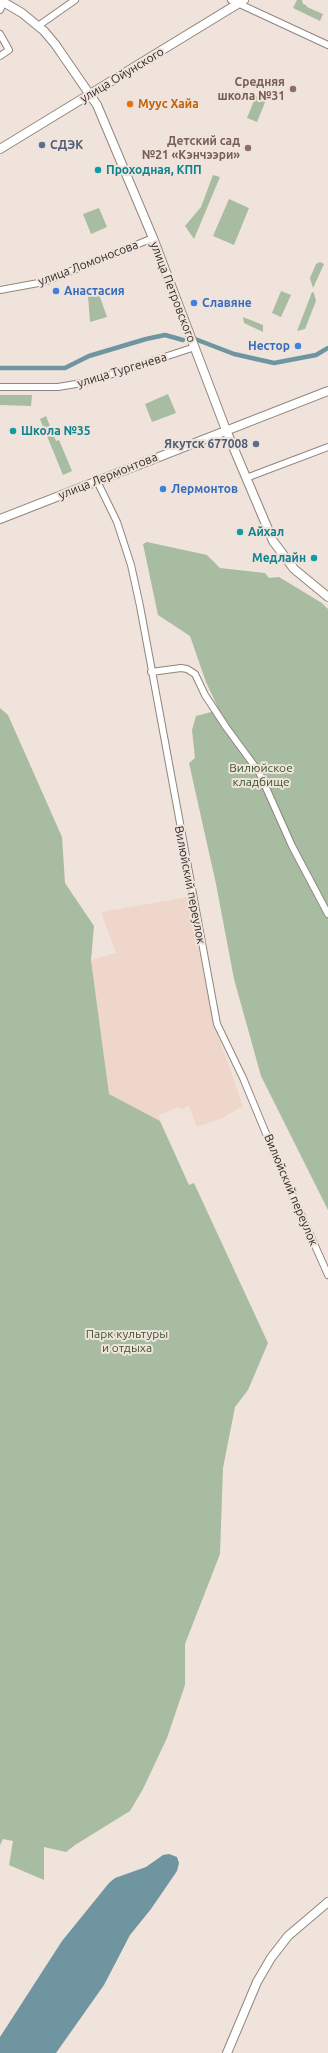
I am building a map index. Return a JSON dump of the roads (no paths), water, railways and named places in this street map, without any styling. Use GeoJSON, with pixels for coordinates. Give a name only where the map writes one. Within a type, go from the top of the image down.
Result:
{"type":"FeatureCollection","features":[{"type":"Feature","properties":{"kind":"main road","name":"улица Петровского"},"geometry":{"type":"LineString","coordinates":[[2,1],[22,13],[38,26],[55,44],[99,109],[153,238],[226,430],[279,551],[294,569],[328,597]]}},
{"type":"Feature","properties":{"kind":"main road","name":"улица Ойунского"},"geometry":{"type":"LineString","coordinates":[[0,149],[90,95],[238,1]]}},
{"type":"Feature","properties":{"kind":"main road","name":"улица Лермонтова"},"geometry":{"type":"LineString","coordinates":[[0,519],[328,391]]}},
{"type":"Feature","properties":{"kind":"main road"},"geometry":{"type":"LineString","coordinates":[[227,2053],[257,1982],[271,1958],[288,1936],[328,1902]]}},
{"type":"Feature","properties":{"kind":"street"},"geometry":{"type":"LineString","coordinates":[[38,26],[75,0]]}},
{"type":"Feature","properties":{"kind":"street"},"geometry":{"type":"LineString","coordinates":[[0,10],[2,1]]}},
{"type":"Feature","properties":{"kind":"street"},"geometry":{"type":"LineString","coordinates":[[238,1],[328,45]]}},
{"type":"Feature","properties":{"kind":"street"},"geometry":{"type":"LineString","coordinates":[[0,34],[9,50],[0,56]]}},
{"type":"Feature","properties":{"kind":"street","name":"улица Ломоносова"},"geometry":{"type":"LineString","coordinates":[[0,290],[44,282],[153,238]]}},
{"type":"Feature","properties":{"kind":"street","name":"улица Тургенева"},"geometry":{"type":"LineString","coordinates":[[0,387],[58,387],[88,382],[195,347]]}},
{"type":"Feature","properties":{"kind":"street"},"geometry":{"type":"LineString","coordinates":[[246,478],[328,447]]}},
{"type":"Feature","properties":{"kind":"street","name":"Вилюйский переулок"},"geometry":{"type":"LineString","coordinates":[[97,480],[118,522],[140,606],[217,1024],[243,1078],[277,1160],[328,1275]]}},
{"type":"Feature","properties":{"kind":"street"},"geometry":{"type":"LineString","coordinates":[[151,672],[181,668],[187,669],[195,674],[205,695],[226,728],[260,772],[292,846],[328,914]]}},
{"type":"Feature","properties":{"kind":"water"},"geometry":{"type":"Polygon","coordinates":[[[169,1854],[177,1857],[179,1863],[177,1871],[151,1909],[130,1935],[104,1985],[56,2053],[0,2053],[0,2037],[62,1941],[109,1883],[115,1878],[146,1867],[163,1855],[169,1854]]]}},
{"type":"Feature","properties":{"kind":"waterway"},"geometry":{"type":"LineString","coordinates":[[0,368],[65,368],[89,356],[146,339],[165,335],[183,340]]}},
{"type":"Feature","properties":{"kind":"waterway"},"geometry":{"type":"LineString","coordinates":[[195,339],[234,354],[274,363],[316,355],[328,348]]}},
{"type":"Feature","properties":{"kind":"place","name":"Средняя школа №31"},"geometry":{"type":"Point","coordinates":[293,89]}},
{"type":"Feature","properties":{"kind":"place","name":"Муус Хайа"},"geometry":{"type":"Point","coordinates":[130,104]}},
{"type":"Feature","properties":{"kind":"place","name":"СДЭК"},"geometry":{"type":"Point","coordinates":[42,145]}},
{"type":"Feature","properties":{"kind":"place","name":"Детский сад №21 «Кэнчээри»"},"geometry":{"type":"Point","coordinates":[248,148]}},
{"type":"Feature","properties":{"kind":"place","name":"Проходная, КПП"},"geometry":{"type":"Point","coordinates":[98,170]}},
{"type":"Feature","properties":{"kind":"place","name":"Анастасия"},"geometry":{"type":"Point","coordinates":[56,291]}},
{"type":"Feature","properties":{"kind":"place","name":"Славяне"},"geometry":{"type":"Point","coordinates":[194,303]}},
{"type":"Feature","properties":{"kind":"place","name":"Нестор"},"geometry":{"type":"Point","coordinates":[298,346]}},
{"type":"Feature","properties":{"kind":"place","name":"Школа №35"},"geometry":{"type":"Point","coordinates":[13,431]}},
{"type":"Feature","properties":{"kind":"place","name":"Якутск 677008"},"geometry":{"type":"Point","coordinates":[256,444]}},
{"type":"Feature","properties":{"kind":"place","name":"Лермонтов"},"geometry":{"type":"Point","coordinates":[163,489]}},
{"type":"Feature","properties":{"kind":"place","name":"Айхал"},"geometry":{"type":"Point","coordinates":[240,532]}},
{"type":"Feature","properties":{"kind":"place","name":"Медлайн"},"geometry":{"type":"Point","coordinates":[314,558]}},
{"type":"Feature","properties":{"kind":"park label","name":"Вилюйское кладбище"},"geometry":{"type":"Point","coordinates":[261,775]}},
{"type":"Feature","properties":{"kind":"park label","name":"Парк культуры и отдыха"},"geometry":{"type":"Point","coordinates":[127,1341]}}]}
